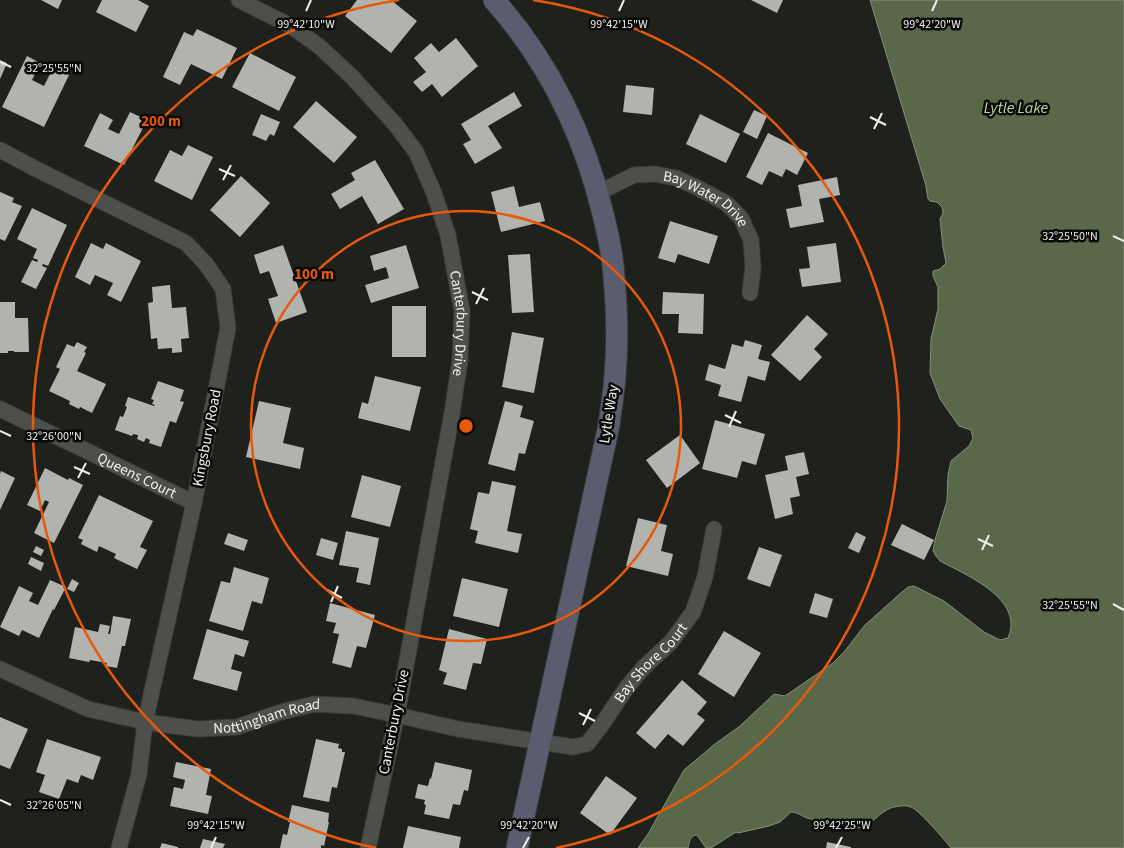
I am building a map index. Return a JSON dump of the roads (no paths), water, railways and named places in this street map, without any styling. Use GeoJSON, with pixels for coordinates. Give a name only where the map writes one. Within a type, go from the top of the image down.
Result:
{"type":"FeatureCollection","features":[{"type":"Feature","properties":{"kind":"street","name":"Canterbury Drive"},"geometry":{"type":"LineString","coordinates":[[240,0],[291,26],[320,47],[395,124],[416,152],[434,193],[448,234],[462,311],[460,360],[397,715],[368,848]]}},
{"type":"Feature","properties":{"kind":"street","name":"Lytle Way"},"geometry":{"type":"LineString","coordinates":[[494,0],[508,15],[538,59],[562,99],[582,146],[598,193],[607,232],[614,275],[616,326],[615,375],[609,424],[517,848]]}},
{"type":"Feature","properties":{"kind":"street","name":"Kingsbury Road"},"geometry":{"type":"LineString","coordinates":[[0,150],[36,170],[186,243],[206,264],[223,288],[228,328],[194,503],[145,722],[139,774],[119,848]]}},
{"type":"Feature","properties":{"kind":"street","name":"Bay Water Drive"},"geometry":{"type":"LineString","coordinates":[[598,193],[634,175],[656,174],[676,178],[726,203],[741,218],[751,240],[753,267],[750,293]]}},
{"type":"Feature","properties":{"kind":"street","name":"Queens Court"},"geometry":{"type":"LineString","coordinates":[[0,409],[194,503]]}},
{"type":"Feature","properties":{"kind":"street","name":"Bay Shore Court"},"geometry":{"type":"LineString","coordinates":[[539,743],[573,747],[587,744],[638,673],[671,642],[693,612],[705,577],[714,530]]}},
{"type":"Feature","properties":{"kind":"street","name":"Nottingham Road"},"geometry":{"type":"LineString","coordinates":[[0,668],[88,709],[145,722],[197,729],[237,727],[281,712],[315,704],[353,706],[458,729],[539,743]]}},
{"type":"Feature","properties":{"kind":"water","name":"Lytle Lake"},"geometry":{"type":"Polygon","coordinates":[[[870,0],[1124,0],[1124,848],[951,848],[938,832],[914,809],[897,806],[882,813],[866,826],[857,828],[838,826],[791,812],[780,822],[736,832],[711,848],[706,848],[697,835],[695,835],[691,838],[688,848],[638,848],[648,834],[684,770],[740,726],[774,694],[785,696],[833,663],[865,625],[908,587],[914,586],[944,601],[984,632],[1000,640],[1008,638],[1011,624],[1008,611],[1001,600],[977,581],[940,561],[933,551],[947,501],[948,475],[951,461],[969,446],[973,438],[971,430],[959,426],[940,399],[930,373],[931,339],[938,309],[938,287],[933,271],[940,269],[946,263],[940,219],[943,213],[942,207],[937,202],[928,199],[926,186],[870,0]]]}}]}
